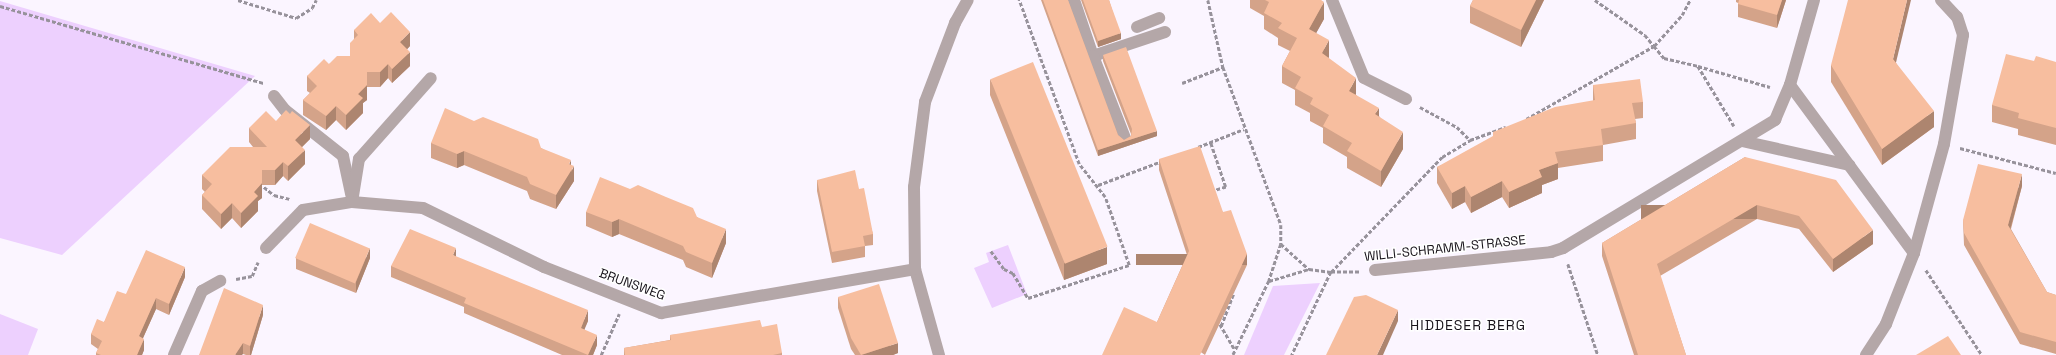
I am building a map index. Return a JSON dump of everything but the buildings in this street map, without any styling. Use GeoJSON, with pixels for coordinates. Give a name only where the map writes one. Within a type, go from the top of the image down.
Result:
{"type":"FeatureCollection","features":[{"type":"Feature","properties":{"kind":"street"},"geometry":{"type":"LineString","coordinates":[[939,355],[915,269],[914,187],[925,102],[955,23],[968,0]]}},
{"type":"Feature","properties":{"kind":"street"},"geometry":{"type":"LineString","coordinates":[[1074,0],[1093,56],[1126,138]]}},
{"type":"Feature","properties":{"kind":"street"},"geometry":{"type":"LineString","coordinates":[[1332,0],[1364,78],[1406,100]]}},
{"type":"Feature","properties":{"kind":"street","name":"WILLI-SCHRAMM-STRASSE"},"geometry":{"type":"LineString","coordinates":[[1375,270],[1551,252],[1563,248],[1775,120],[1789,89],[1814,0]]}},
{"type":"Feature","properties":{"kind":"street"},"geometry":{"type":"LineString","coordinates":[[1866,355],[1886,324],[1914,253],[1944,144],[1963,35],[1957,17],[1941,0]]}},
{"type":"Feature","properties":{"kind":"street"},"geometry":{"type":"LineString","coordinates":[[1137,27],[1159,18]]}},
{"type":"Feature","properties":{"kind":"street"},"geometry":{"type":"LineString","coordinates":[[1093,56],[1165,32]]}},
{"type":"Feature","properties":{"kind":"street"},"geometry":{"type":"LineString","coordinates":[[352,202],[359,159],[431,78]]}},
{"type":"Feature","properties":{"kind":"street"},"geometry":{"type":"LineString","coordinates":[[1789,89],[1849,165],[1914,253]]}},
{"type":"Feature","properties":{"kind":"street"},"geometry":{"type":"LineString","coordinates":[[274,96],[285,110],[343,156],[352,202]]}},
{"type":"Feature","properties":{"kind":"street"},"geometry":{"type":"LineString","coordinates":[[1742,140],[1849,165]]}},
{"type":"Feature","properties":{"kind":"street","name":"BRUNSWEG"},"geometry":{"type":"LineString","coordinates":[[266,248],[303,210],[352,202],[422,208],[544,267],[661,314],[915,269]]}},
{"type":"Feature","properties":{"kind":"street"},"geometry":{"type":"LineString","coordinates":[[174,355],[202,290],[220,281]]}},
{"type":"Feature","properties":{"kind":"path"},"geometry":{"type":"LineString","coordinates":[[238,0],[296,18],[312,8],[316,0]]}},
{"type":"Feature","properties":{"kind":"path"},"geometry":{"type":"LineString","coordinates":[[991,251],[1004,269],[1013,273],[1028,298],[1129,264],[1098,185],[1079,164],[1020,0]]}},
{"type":"Feature","properties":{"kind":"path"},"geometry":{"type":"LineString","coordinates":[[1208,0],[1223,67],[1244,129],[1281,225],[1281,244],[1269,281],[1233,355]]}},
{"type":"Feature","properties":{"kind":"path"},"geometry":{"type":"LineString","coordinates":[[1595,0],[1645,35],[1664,58],[1789,89]]}},
{"type":"Feature","properties":{"kind":"path"},"geometry":{"type":"LineString","coordinates":[[1523,121],[1654,46],[1682,15],[1690,0]]}},
{"type":"Feature","properties":{"kind":"path"},"geometry":{"type":"LineString","coordinates":[[0,6],[250,81],[259,80],[274,96]]}},
{"type":"Feature","properties":{"kind":"path"},"geometry":{"type":"LineString","coordinates":[[1698,66],[1742,140]]}},
{"type":"Feature","properties":{"kind":"path"},"geometry":{"type":"LineString","coordinates":[[1182,83],[1223,67]]}},
{"type":"Feature","properties":{"kind":"path"},"geometry":{"type":"LineString","coordinates":[[1406,100],[1457,127],[1470,140]]}},
{"type":"Feature","properties":{"kind":"path"},"geometry":{"type":"LineString","coordinates":[[1292,355],[1331,272],[1405,191],[1442,158],[1470,140],[1510,125]]}},
{"type":"Feature","properties":{"kind":"path"},"geometry":{"type":"LineString","coordinates":[[1189,150],[1244,129]]}},
{"type":"Feature","properties":{"kind":"path"},"geometry":{"type":"LineString","coordinates":[[1210,142],[1226,186],[1212,191]]}},
{"type":"Feature","properties":{"kind":"path"},"geometry":{"type":"LineString","coordinates":[[1976,152],[2056,173]]}},
{"type":"Feature","properties":{"kind":"path"},"geometry":{"type":"LineString","coordinates":[[1098,185],[1168,158]]}},
{"type":"Feature","properties":{"kind":"path"},"geometry":{"type":"LineString","coordinates":[[1281,244],[1310,269]]}},
{"type":"Feature","properties":{"kind":"path"},"geometry":{"type":"LineString","coordinates":[[237,279],[252,276],[266,248]]}},
{"type":"Feature","properties":{"kind":"path"},"geometry":{"type":"LineString","coordinates":[[1563,248],[1598,355]]}},
{"type":"Feature","properties":{"kind":"path"},"geometry":{"type":"LineString","coordinates":[[1914,253],[1982,355]]}},
{"type":"Feature","properties":{"kind":"path"},"geometry":{"type":"LineString","coordinates":[[1269,281],[1310,269]]}},
{"type":"Feature","properties":{"kind":"path","name":"WILLI-SCHRAMM-STRASSE"},"geometry":{"type":"LineString","coordinates":[[1310,269],[1331,272],[1375,270]]}},
{"type":"Feature","properties":{"kind":"path"},"geometry":{"type":"LineString","coordinates":[[1234,292],[1220,325],[1235,350]]}},
{"type":"Feature","properties":{"kind":"path"},"geometry":{"type":"LineString","coordinates":[[601,355],[611,330]]}},
{"type":"Feature","properties":{"kind":"shaded area"},"geometry":{"type":"Polygon","coordinates":[[[0,1],[255,76],[62,255],[0,238],[0,1]]]}},
{"type":"Feature","properties":{"kind":"shaded area"},"geometry":{"type":"Polygon","coordinates":[[[1008,245],[1027,294],[992,308],[974,268],[989,262],[986,253],[1008,245]]]}},
{"type":"Feature","properties":{"kind":"shaded area"},"geometry":{"type":"Polygon","coordinates":[[[1320,283],[1284,355],[1244,355],[1273,286],[1320,283]]]}},
{"type":"Feature","properties":{"kind":"shaded area"},"geometry":{"type":"Polygon","coordinates":[[[0,314],[38,329],[28,355],[0,355],[0,314]]]}},
{"type":"Feature","properties":{"kind":"district","name":"HIDDESER BERG"},"geometry":{"type":"Point","coordinates":[1468,325]}}]}
